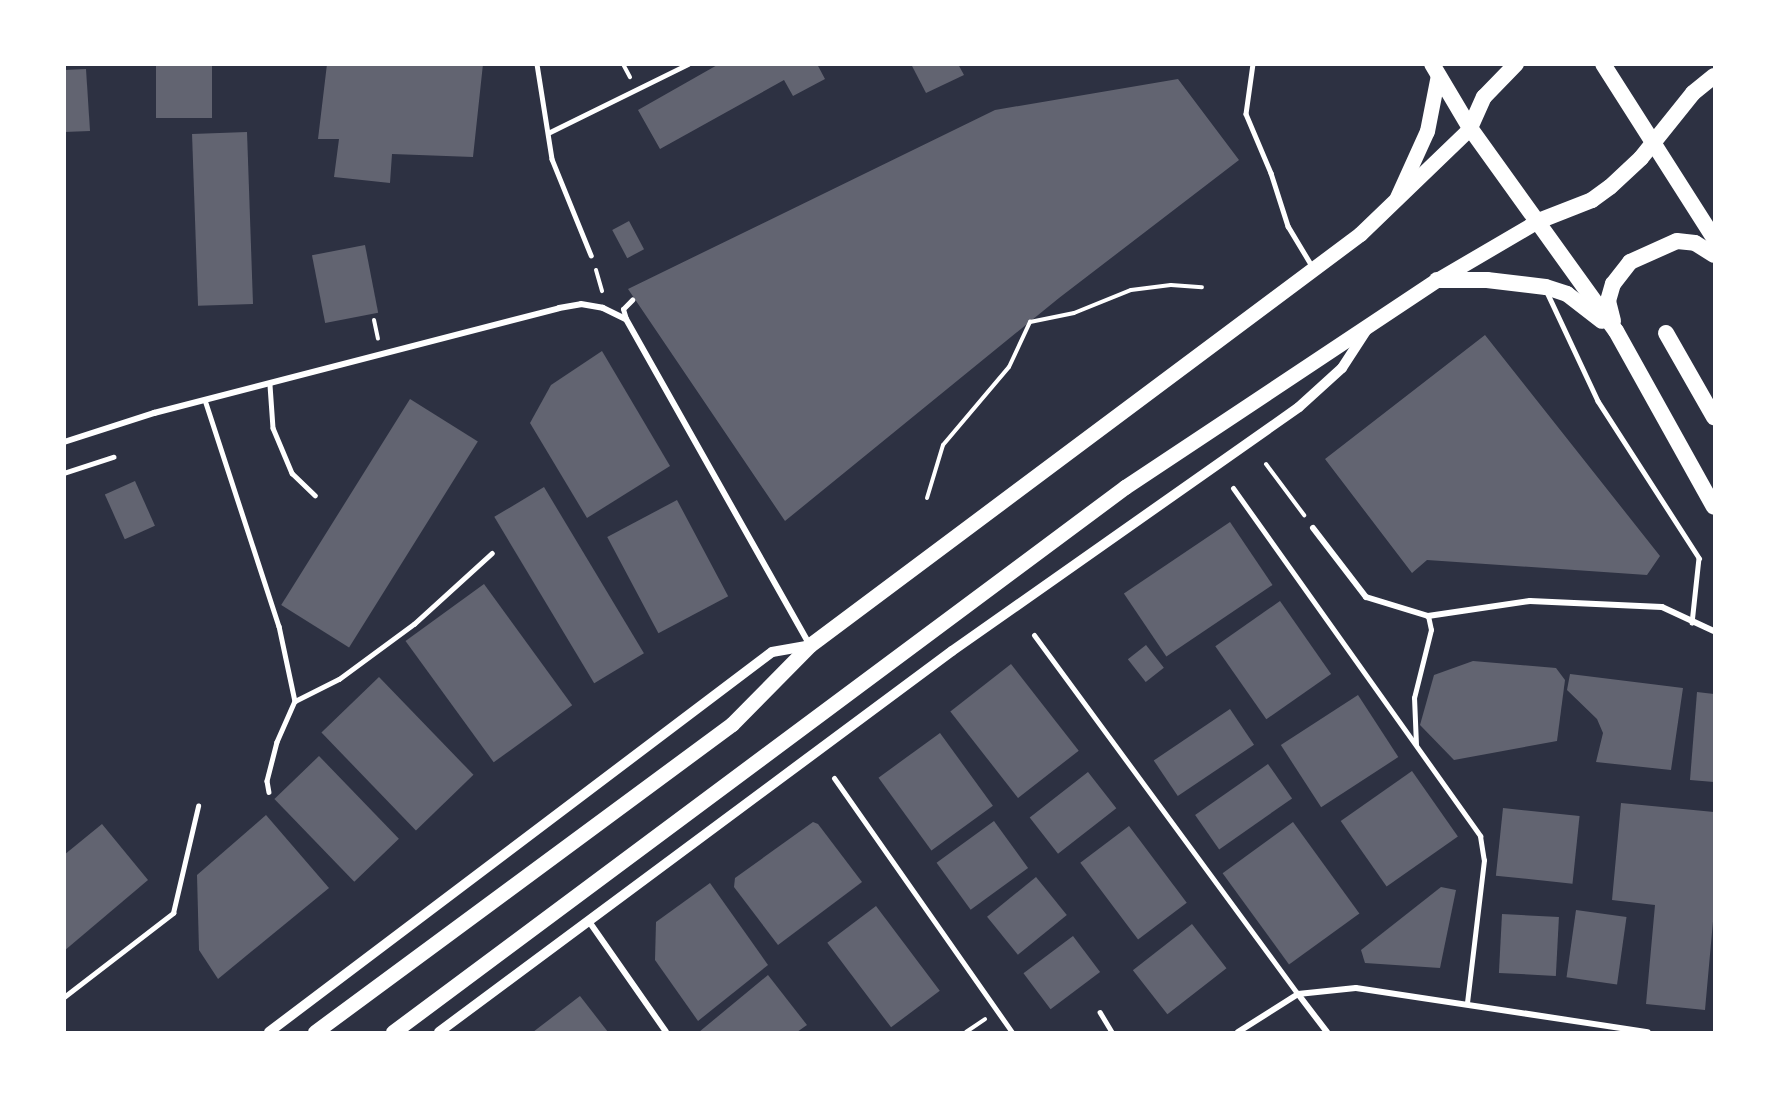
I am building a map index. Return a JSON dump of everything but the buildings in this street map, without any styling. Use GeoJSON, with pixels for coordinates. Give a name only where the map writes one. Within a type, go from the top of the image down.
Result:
{"type":"FeatureCollection","features":[{"type":"Feature","properties":{"kind":"highway"},"geometry":{"type":"LineString","coordinates":[[1470,128],[1489,90],[1516,64]]}},
{"type":"Feature","properties":{"kind":"highway"},"geometry":{"type":"LineString","coordinates":[[1604,64],[1714,237]]}},
{"type":"Feature","properties":{"kind":"highway"},"geometry":{"type":"LineString","coordinates":[[1435,70],[1470,128],[1616,331],[1714,507]]}},
{"type":"Feature","properties":{"kind":"highway"},"geometry":{"type":"LineString","coordinates":[[1536,222],[1592,200],[1610,187],[1654,140],[1693,93],[1714,76]]}},
{"type":"Feature","properties":{"kind":"highway"},"geometry":{"type":"LineString","coordinates":[[1616,331],[1608,301],[1613,284],[1630,262],[1677,242],[1695,243],[1714,255]]}},
{"type":"Feature","properties":{"kind":"highway"},"geometry":{"type":"LineString","coordinates":[[1437,280],[1486,280],[1546,287],[1567,294],[1616,331]]}},
{"type":"Feature","properties":{"kind":"highway"},"geometry":{"type":"LineString","coordinates":[[1666,333],[1714,417]]}},
{"type":"Feature","properties":{"kind":"main road"},"geometry":{"type":"LineString","coordinates":[[1395,203],[1427,131],[1435,70]]}},
{"type":"Feature","properties":{"kind":"main road"},"geometry":{"type":"LineString","coordinates":[[315,1032],[732,724],[810,645],[1314,270],[1395,203],[1470,128]]}},
{"type":"Feature","properties":{"kind":"main road"},"geometry":{"type":"LineString","coordinates":[[393,1032],[1125,487],[1437,280],[1536,222]]}},
{"type":"Feature","properties":{"kind":"street"},"geometry":{"type":"LineString","coordinates":[[64,442],[154,413],[206,403],[559,308],[581,304],[609,311],[626,319],[810,645],[772,652],[269,1032]]}},
{"type":"Feature","properties":{"kind":"street"},"geometry":{"type":"LineString","coordinates":[[440,1032],[588,919],[781,781],[952,651],[1299,407],[1342,368],[1371,324]]}},
{"type":"Feature","properties":{"kind":"street"},"geometry":{"type":"LineString","coordinates":[[1233,488],[1480,836],[1484,860],[1467,1002]]}},
{"type":"Feature","properties":{"kind":"street"},"geometry":{"type":"LineString","coordinates":[[1313,528],[1366,597],[1428,616],[1530,601],[1662,607],[1692,623],[1714,631]]}},
{"type":"Feature","properties":{"kind":"street"},"geometry":{"type":"LineString","coordinates":[[1034,635],[1327,1032]]}},
{"type":"Feature","properties":{"kind":"street"},"geometry":{"type":"LineString","coordinates":[[834,778],[1012,1032]]}},
{"type":"Feature","properties":{"kind":"street"},"geometry":{"type":"LineString","coordinates":[[588,919],[666,1032]]}},
{"type":"Feature","properties":{"kind":"street"},"geometry":{"type":"LineString","coordinates":[[1238,1032],[1298,994],[1356,988],[1467,1002],[1648,1032]]}},
{"type":"Feature","properties":{"kind":"lane"},"geometry":{"type":"LineString","coordinates":[[537,64],[552,159],[591,255]]}},
{"type":"Feature","properties":{"kind":"lane"},"geometry":{"type":"LineString","coordinates":[[548,133],[688,64]]}},
{"type":"Feature","properties":{"kind":"lane"},"geometry":{"type":"LineString","coordinates":[[1253,64],[1246,114],[1271,173],[1288,226],[1314,270]]}},
{"type":"Feature","properties":{"kind":"lane"},"geometry":{"type":"LineString","coordinates":[[1546,287],[1550,305],[1598,401],[1699,558],[1692,623]]}},
{"type":"Feature","properties":{"kind":"lane"},"geometry":{"type":"LineString","coordinates":[[626,319],[623,309],[632,300]]}},
{"type":"Feature","properties":{"kind":"lane"},"geometry":{"type":"LineString","coordinates":[[270,385],[273,428],[292,473],[315,495]]}},
{"type":"Feature","properties":{"kind":"lane"},"geometry":{"type":"LineString","coordinates":[[206,403],[279,626],[295,701],[277,742],[267,781],[269,792]]}},
{"type":"Feature","properties":{"kind":"lane"},"geometry":{"type":"LineString","coordinates":[[64,473],[113,457]]}},
{"type":"Feature","properties":{"kind":"lane"},"geometry":{"type":"LineString","coordinates":[[295,701],[339,679],[414,624],[492,553]]}},
{"type":"Feature","properties":{"kind":"lane"},"geometry":{"type":"LineString","coordinates":[[1416,748],[1414,699],[1431,630],[1428,616]]}},
{"type":"Feature","properties":{"kind":"lane"},"geometry":{"type":"LineString","coordinates":[[64,997],[173,913],[198,807]]}},
{"type":"Feature","properties":{"kind":"lane"},"geometry":{"type":"LineString","coordinates":[[1100,1012],[1112,1032]]}},
{"type":"Feature","properties":{"kind":"path"},"geometry":{"type":"LineString","coordinates":[[591,255],[609,311]]}},
{"type":"Feature","properties":{"kind":"path"},"geometry":{"type":"LineString","coordinates":[[927,498],[942,445],[1009,367],[1030,322],[1074,313],[1131,290],[1171,285],[1202,287]]}},
{"type":"Feature","properties":{"kind":"path"},"geometry":{"type":"LineString","coordinates":[[1266,464],[1313,528]]}}]}
